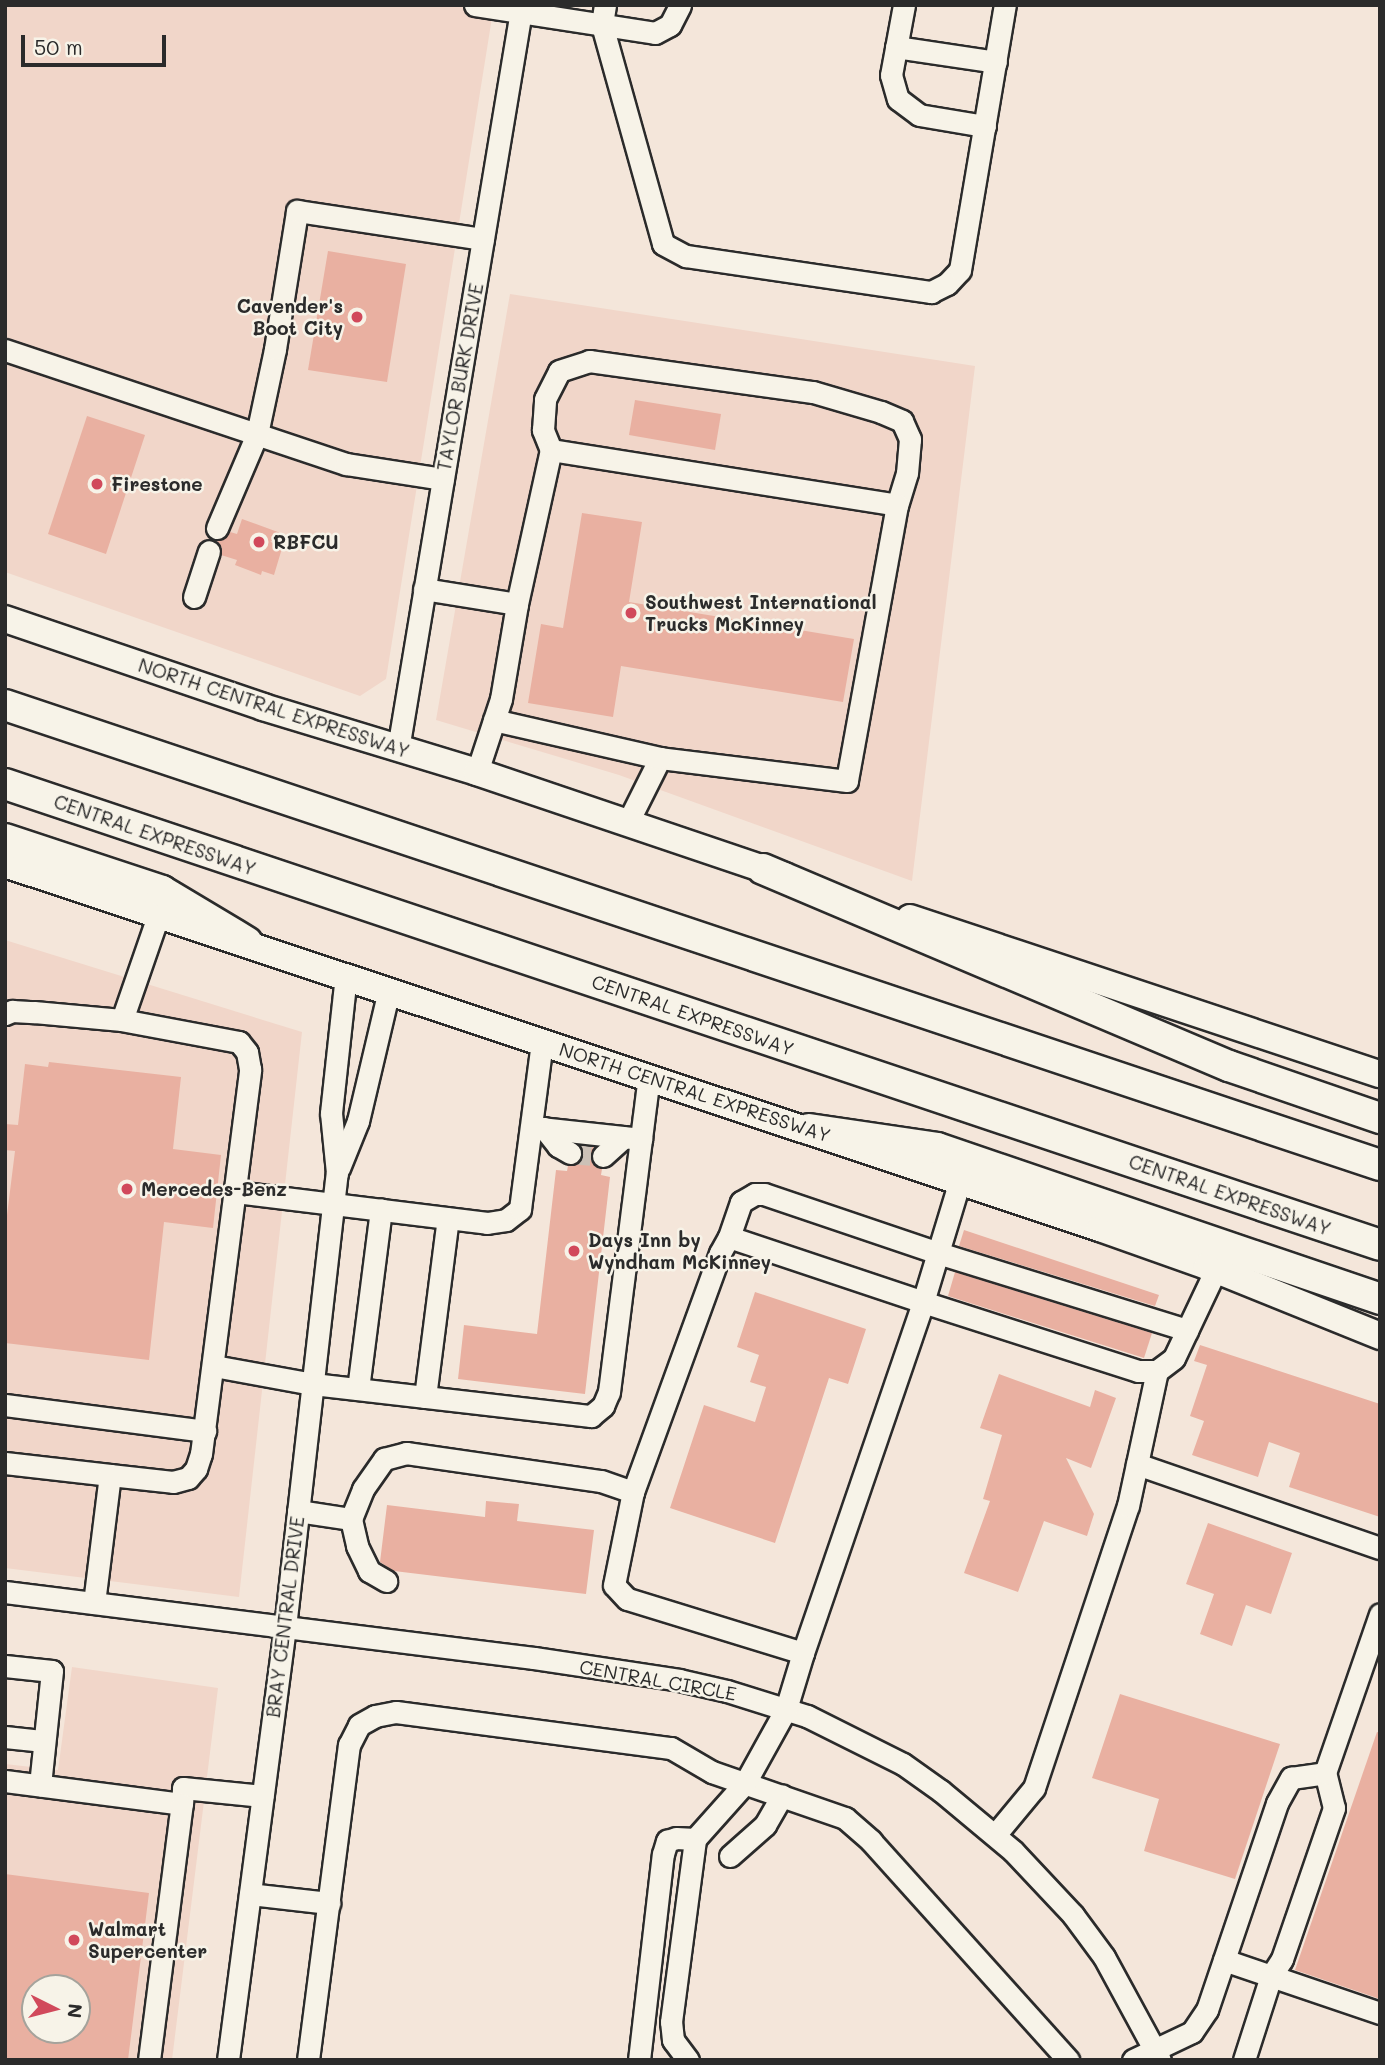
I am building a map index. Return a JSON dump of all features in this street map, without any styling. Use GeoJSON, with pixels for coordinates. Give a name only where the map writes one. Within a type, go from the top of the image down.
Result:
{"type":"FeatureCollection","features":[{"type":"Feature","properties":{"kind":"highway"},"geometry":{"type":"LineString","coordinates":[[5,705],[1380,1165]]}},
{"type":"Feature","properties":{"kind":"highway","name":"CENTRAL EXPRESSWAY"},"geometry":{"type":"LineString","coordinates":[[5,785],[1380,1245]]}},
{"type":"Feature","properties":{"kind":"highway"},"geometry":{"type":"LineString","coordinates":[[5,839],[162,891],[247,942]]}},
{"type":"Feature","properties":{"kind":"highway"},"geometry":{"type":"LineString","coordinates":[[763,869],[1229,1066],[1380,1118]]}},
{"type":"Feature","properties":{"kind":"highway"},"geometry":{"type":"LineString","coordinates":[[809,1129],[937,1148],[1380,1299]]}},
{"type":"Feature","properties":{"kind":"main road","name":"NORTH CENTRAL EXPRESSWAY"},"geometry":{"type":"LineString","coordinates":[[5,619],[263,707],[477,772],[1380,1074]]}},
{"type":"Feature","properties":{"kind":"main road","name":"NORTH CENTRAL EXPRESSWAY"},"geometry":{"type":"LineString","coordinates":[[5,864],[960,1180],[1216,1269],[1380,1336]]}},
{"type":"Feature","properties":{"kind":"street"},"geometry":{"type":"LineString","coordinates":[[475,5],[603,15],[655,33],[670,25],[680,5]]}},
{"type":"Feature","properties":{"kind":"street"},"geometry":{"type":"LineString","coordinates":[[904,5],[891,75],[898,99],[919,115],[985,126]]}},
{"type":"Feature","properties":{"kind":"street"},"geometry":{"type":"LineString","coordinates":[[603,15],[663,244],[686,256],[931,292],[947,284],[960,270],[1005,5]]}},
{"type":"Feature","properties":{"kind":"street","name":"TAYLOR BURK DRIVE"},"geometry":{"type":"LineString","coordinates":[[398,748],[521,9]]}},
{"type":"Feature","properties":{"kind":"street"},"geometry":{"type":"LineString","coordinates":[[896,47],[996,62]]}},
{"type":"Feature","properties":{"kind":"street"},"geometry":{"type":"LineString","coordinates":[[217,528],[257,434],[275,349],[297,211],[483,239]]}},
{"type":"Feature","properties":{"kind":"street"},"geometry":{"type":"LineString","coordinates":[[5,351],[346,464],[443,479]]}},
{"type":"Feature","properties":{"kind":"street"},"geometry":{"type":"LineString","coordinates":[[477,772],[494,720],[501,699],[517,604],[551,450],[543,430],[545,399],[559,371],[589,360],[731,379],[813,392],[902,421],[910,439],[907,473],[897,505],[847,781],[660,758],[494,720]]}},
{"type":"Feature","properties":{"kind":"street"},"geometry":{"type":"LineString","coordinates":[[551,450],[897,505]]}},
{"type":"Feature","properties":{"kind":"street"},"geometry":{"type":"LineString","coordinates":[[194,597],[209,551]]}},
{"type":"Feature","properties":{"kind":"street"},"geometry":{"type":"LineString","coordinates":[[425,589],[517,604]]}},
{"type":"Feature","properties":{"kind":"street"},"geometry":{"type":"LineString","coordinates":[[627,824],[660,758]]}},
{"type":"Feature","properties":{"kind":"street"},"geometry":{"type":"LineString","coordinates":[[122,1020],[159,913]]}},
{"type":"Feature","properties":{"kind":"street","name":"BRAY CENTRAL DRIVE"},"geometry":{"type":"LineString","coordinates":[[228,2060],[285,1627],[334,1202],[337,1173],[331,1114],[346,976]]}},
{"type":"Feature","properties":{"kind":"street","name":"BRAY CENTRAL DRIVE"},"geometry":{"type":"LineString","coordinates":[[337,1173],[358,1121],[389,990]]}},
{"type":"Feature","properties":{"kind":"street"},"geometry":{"type":"LineString","coordinates":[[5,1014],[12,1011],[34,1012],[122,1020],[222,1037],[239,1042],[247,1052],[250,1069],[214,1366],[199,1461],[188,1478],[173,1482],[5,1463]]}},
{"type":"Feature","properties":{"kind":"street"},"geometry":{"type":"LineString","coordinates":[[236,1192],[487,1223],[506,1220],[520,1209],[537,1127],[542,1041]]}},
{"type":"Feature","properties":{"kind":"street"},"geometry":{"type":"LineString","coordinates":[[214,1366],[313,1384],[592,1416],[603,1406],[608,1392],[633,1138],[649,1077]]}},
{"type":"Feature","properties":{"kind":"street"},"geometry":{"type":"LineString","coordinates":[[537,1127],[633,1138]]}},
{"type":"Feature","properties":{"kind":"street"},"geometry":{"type":"LineString","coordinates":[[537,1127],[570,1153]]}},
{"type":"Feature","properties":{"kind":"street"},"geometry":{"type":"LineString","coordinates":[[603,1156],[633,1138]]}},
{"type":"Feature","properties":{"kind":"street"},"geometry":{"type":"LineString","coordinates":[[688,2060],[673,2040],[671,2022],[695,1839],[745,1783],[786,1709],[923,1302],[960,1180]]}},
{"type":"Feature","properties":{"kind":"street"},"geometry":{"type":"LineString","coordinates":[[803,1653],[627,1599],[614,1585],[634,1492],[741,1202],[755,1194],[764,1194],[938,1253],[1187,1330]]}},
{"type":"Feature","properties":{"kind":"street"},"geometry":{"type":"LineString","coordinates":[[358,1389],[381,1209]]}},
{"type":"Feature","properties":{"kind":"street"},"geometry":{"type":"LineString","coordinates":[[425,1397],[448,1218]]}},
{"type":"Feature","properties":{"kind":"street"},"geometry":{"type":"LineString","coordinates":[[729,1237],[1138,1371],[1157,1371]]}},
{"type":"Feature","properties":{"kind":"street"},"geometry":{"type":"LineString","coordinates":[[995,1835],[1034,1788],[1128,1506],[1157,1371],[1174,1357],[1216,1269]]}},
{"type":"Feature","properties":{"kind":"street"},"geometry":{"type":"LineString","coordinates":[[5,1405],[205,1431]]}},
{"type":"Feature","properties":{"kind":"street"},"geometry":{"type":"LineString","coordinates":[[386,1581],[369,1571],[357,1546],[351,1519],[363,1489],[384,1459],[406,1453],[601,1481],[634,1492]]}},
{"type":"Feature","properties":{"kind":"street"},"geometry":{"type":"LineString","coordinates":[[1136,1464],[1380,1548]]}},
{"type":"Feature","properties":{"kind":"street"},"geometry":{"type":"LineString","coordinates":[[94,1602],[110,1475]]}},
{"type":"Feature","properties":{"kind":"street"},"geometry":{"type":"LineString","coordinates":[[298,1511],[351,1519]]}},
{"type":"Feature","properties":{"kind":"street","name":"CENTRAL CIRCLE"},"geometry":{"type":"LineString","coordinates":[[5,1592],[679,1680],[786,1709],[869,1745],[903,1764],[995,1835],[1073,1915],[1104,1957],[1158,2055]]}},
{"type":"Feature","properties":{"kind":"street"},"geometry":{"type":"LineString","coordinates":[[1244,2060],[1271,1976],[1282,1959],[1334,1808],[1325,1773],[1380,1614]]}},
{"type":"Feature","properties":{"kind":"street"},"geometry":{"type":"LineString","coordinates":[[5,1665],[52,1671],[40,1785]]}},
{"type":"Feature","properties":{"kind":"street"},"geometry":{"type":"LineString","coordinates":[[308,2060],[349,1745],[359,1725],[374,1716],[396,1712],[671,1748],[712,1772],[845,1818],[871,1841],[1068,2060]]}},
{"type":"Feature","properties":{"kind":"street"},"geometry":{"type":"LineString","coordinates":[[5,1737],[44,1741]]}},
{"type":"Feature","properties":{"kind":"street"},"geometry":{"type":"LineString","coordinates":[[1133,2060],[1158,2055],[1192,2032],[1207,2010],[1276,1803],[1292,1778],[1325,1773]]}},
{"type":"Feature","properties":{"kind":"street"},"geometry":{"type":"LineString","coordinates":[[5,1781],[181,1804]]}},
{"type":"Feature","properties":{"kind":"street"},"geometry":{"type":"LineString","coordinates":[[149,2060],[183,1788],[263,1796]]}},
{"type":"Feature","properties":{"kind":"street"},"geometry":{"type":"LineString","coordinates":[[730,1856],[765,1825],[782,1796]]}},
{"type":"Feature","properties":{"kind":"street"},"geometry":{"type":"LineString","coordinates":[[639,2060],[663,1854],[667,1842],[676,1838],[695,1839]]}},
{"type":"Feature","properties":{"kind":"street"},"geometry":{"type":"LineString","coordinates":[[250,1894],[329,1903]]}},
{"type":"Feature","properties":{"kind":"street"},"geometry":{"type":"LineString","coordinates":[[1224,1960],[1380,2013]]}},
{"type":"Feature","properties":{"kind":"shaded area"},"geometry":{"type":"Polygon","coordinates":[[[5,5],[494,5],[386,679],[360,696],[5,572],[5,5]]]}},
{"type":"Feature","properties":{"kind":"shaded area"},"geometry":{"type":"Polygon","coordinates":[[[510,294],[975,366],[912,881],[619,775],[436,720],[510,294]]]}},
{"type":"Feature","properties":{"kind":"shaded area"},"geometry":{"type":"Polygon","coordinates":[[[5,940],[302,1032],[239,1597],[5,1568],[5,940]]]}},
{"type":"Feature","properties":{"kind":"shaded area"},"geometry":{"type":"Polygon","coordinates":[[[72,1667],[218,1688],[172,2060],[5,2060],[5,1764],[58,1770],[72,1667]]]}},
{"type":"Feature","properties":{"kind":"building","name":"Cavender's Boot City"},"geometry":{"type":"Polygon","coordinates":[[[328,251],[406,264],[387,382],[308,370],[328,251]]]}},
{"type":"Feature","properties":{"kind":"building"},"geometry":{"type":"Polygon","coordinates":[[[635,400],[721,414],[715,450],[629,435],[635,400]]]}},
{"type":"Feature","properties":{"kind":"building","name":"Firestone"},"geometry":{"type":"Polygon","coordinates":[[[87,416],[145,435],[106,554],[48,534],[87,416]]]}},
{"type":"Feature","properties":{"kind":"building","name":"Southwest International Trucks McKinney"},"geometry":{"type":"Polygon","coordinates":[[[582,513],[642,522],[629,602],[854,639],[843,702],[621,666],[613,717],[528,703],[541,624],[563,628],[582,513]]]}},
{"type":"Feature","properties":{"kind":"building","name":"RBFCU"},"geometry":{"type":"Polygon","coordinates":[[[242,519],[286,535],[274,575],[262,571],[261,575],[235,565],[237,560],[221,555],[222,548],[217,541],[224,539],[230,532],[237,534],[242,519]]]}},
{"type":"Feature","properties":{"kind":"building"},"geometry":{"type":"Polygon","coordinates":[[[49,1062],[181,1077],[173,1149],[221,1155],[213,1228],[164,1222],[149,1360],[5,1343],[5,1231],[15,1151],[5,1150],[5,1124],[18,1125],[25,1064],[48,1067],[49,1062]]]}},
{"type":"Feature","properties":{"kind":"building","name":"Days Inn by Wyndham McKinney"},"geometry":{"type":"Polygon","coordinates":[[[581,1146],[594,1147],[590,1158],[593,1164],[602,1169],[601,1175],[610,1177],[585,1394],[458,1379],[464,1325],[537,1334],[556,1170],[567,1171],[568,1166],[577,1164],[583,1154],[581,1146]]]}},
{"type":"Feature","properties":{"kind":"building"},"geometry":{"type":"Polygon","coordinates":[[[964,1230],[1159,1295],[1155,1306],[959,1246],[964,1230]]]}},
{"type":"Feature","properties":{"kind":"building"},"geometry":{"type":"Polygon","coordinates":[[[955,1272],[1152,1333],[1144,1358],[948,1296],[955,1272]]]}},
{"type":"Feature","properties":{"kind":"building"},"geometry":{"type":"Polygon","coordinates":[[[755,1292],[866,1329],[848,1384],[829,1378],[775,1543],[670,1508],[704,1405],[755,1422],[766,1387],[750,1382],[759,1355],[737,1347],[755,1292]]]}},
{"type":"Feature","properties":{"kind":"building"},"geometry":{"type":"Polygon","coordinates":[[[1200,1345],[1380,1404],[1380,1517],[1289,1487],[1300,1453],[1269,1442],[1258,1477],[1192,1455],[1204,1421],[1190,1416],[1207,1365],[1194,1361],[1200,1345]]]}},
{"type":"Feature","properties":{"kind":"building"},"geometry":{"type":"Polygon","coordinates":[[[999,1374],[1090,1407],[1095,1390],[1116,1398],[1091,1468],[1066,1458],[1094,1514],[1087,1536],[1044,1521],[1018,1592],[964,1573],[990,1501],[983,1499],[1002,1435],[980,1428],[999,1374]]]}},
{"type":"Feature","properties":{"kind":"building"},"geometry":{"type":"Polygon","coordinates":[[[486,1501],[519,1504],[517,1521],[594,1530],[586,1594],[394,1571],[380,1562],[387,1505],[485,1517],[486,1501]]]}},
{"type":"Feature","properties":{"kind":"building"},"geometry":{"type":"Polygon","coordinates":[[[1208,1523],[1292,1553],[1271,1614],[1246,1605],[1232,1646],[1200,1634],[1214,1594],[1186,1584],[1208,1523]]]}},
{"type":"Feature","properties":{"kind":"building"},"geometry":{"type":"Polygon","coordinates":[[[1120,1694],[1280,1744],[1235,1879],[1144,1851],[1159,1799],[1092,1778],[1120,1694]]]}},
{"type":"Feature","properties":{"kind":"building"},"geometry":{"type":"Polygon","coordinates":[[[1377,1732],[1380,1733],[1380,1999],[1295,1970],[1377,1732]]]}},
{"type":"Feature","properties":{"kind":"building","name":"Walmart Supercenter"},"geometry":{"type":"Polygon","coordinates":[[[5,1874],[149,1893],[128,2060],[5,2060],[5,1874]]]}},
{"type":"Feature","properties":{"kind":"tunnel"},"geometry":{"type":"LineString","coordinates":[[570,1153],[603,1156]]}},
{"type":"Feature","properties":{"kind":"place","name":"Cavender's Boot City"},"geometry":{"type":"Point","coordinates":[357,317]}},
{"type":"Feature","properties":{"kind":"place","name":"Firestone"},"geometry":{"type":"Point","coordinates":[97,484]}},
{"type":"Feature","properties":{"kind":"place","name":"RBFCU"},"geometry":{"type":"Point","coordinates":[259,542]}},
{"type":"Feature","properties":{"kind":"place","name":"Southwest International Trucks McKinney"},"geometry":{"type":"Point","coordinates":[631,613]}},
{"type":"Feature","properties":{"kind":"place","name":"Mercedes-Benz"},"geometry":{"type":"Point","coordinates":[127,1189]}},
{"type":"Feature","properties":{"kind":"place","name":"Days Inn by Wyndham McKinney"},"geometry":{"type":"Point","coordinates":[574,1251]}},
{"type":"Feature","properties":{"kind":"place","name":"Walmart Supercenter"},"geometry":{"type":"Point","coordinates":[74,1940]}}]}
